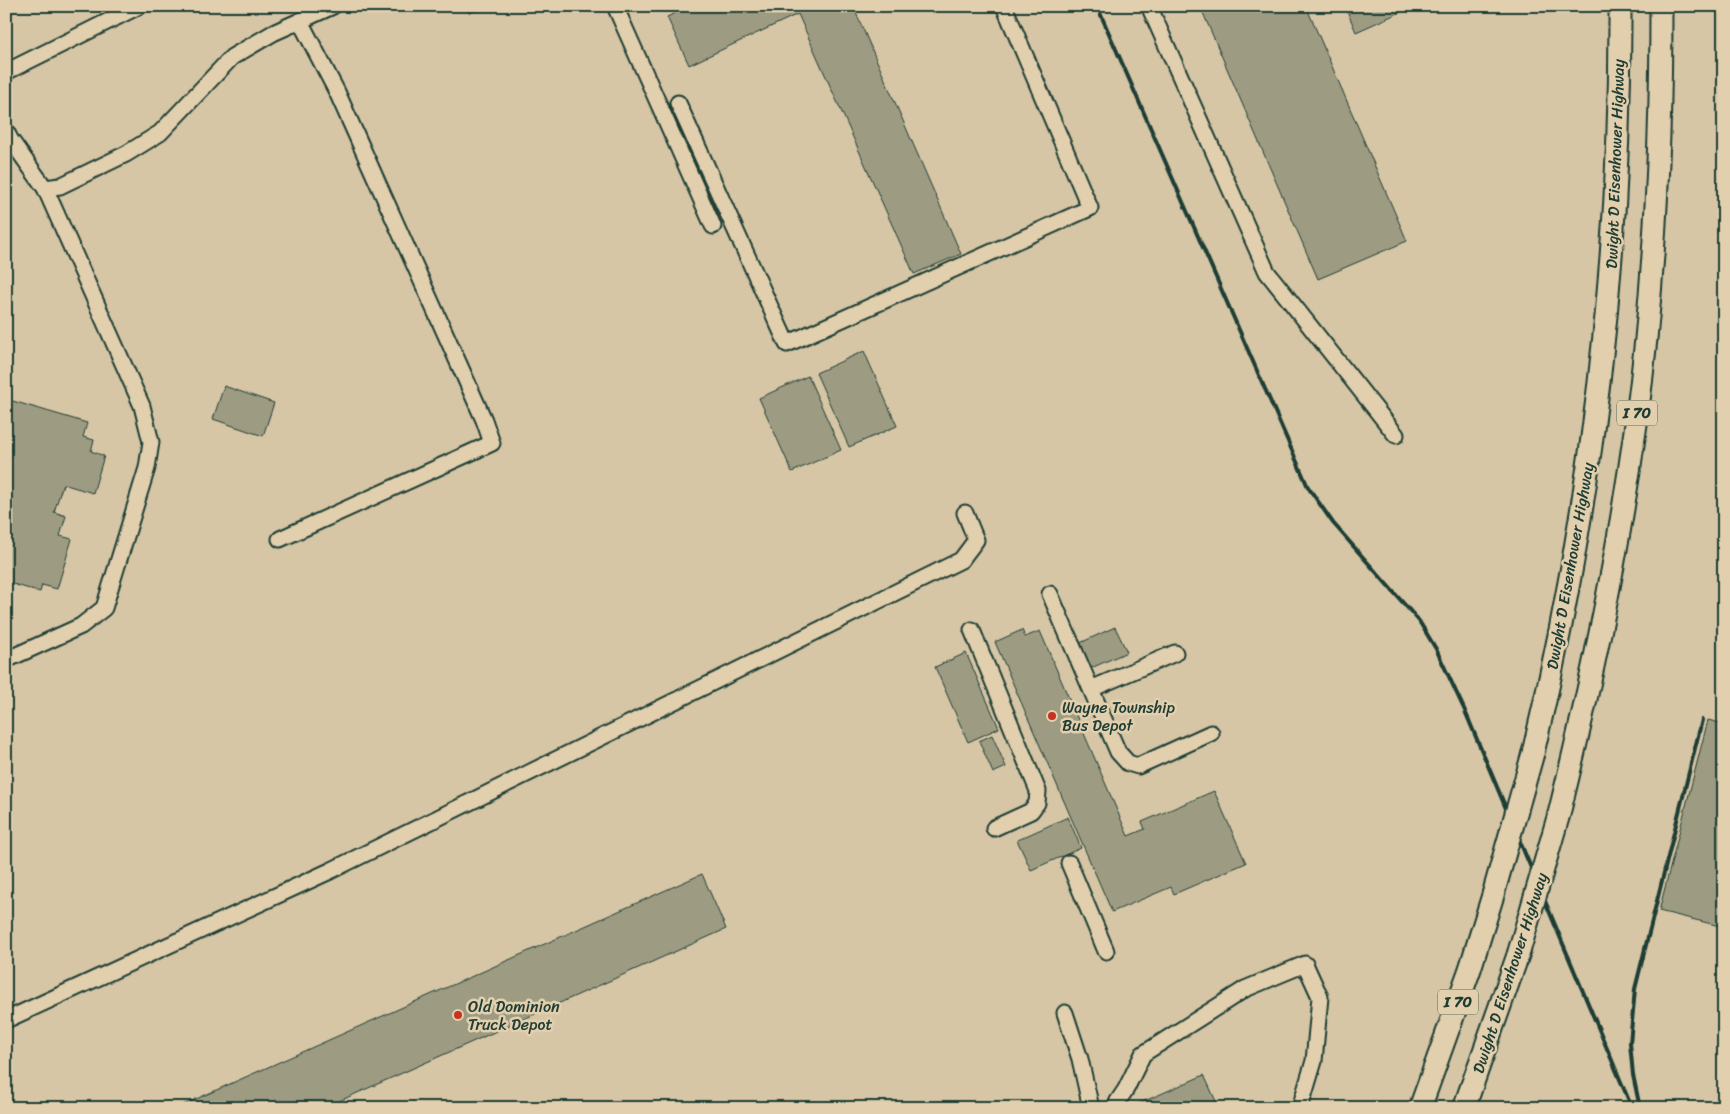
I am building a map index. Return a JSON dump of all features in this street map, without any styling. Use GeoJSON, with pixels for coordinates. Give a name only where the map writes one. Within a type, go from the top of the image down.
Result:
{"type":"FeatureCollection","features":[{"type":"Feature","properties":{"kind":"highway","name":"Dwight D Eisenhower Highway"},"geometry":{"type":"LineString","coordinates":[[1420,1108],[1470,969],[1493,895],[1532,753],[1554,663],[1569,586],[1593,437],[1602,365],[1611,263],[1620,83],[1620,6]]}},
{"type":"Feature","properties":{"kind":"highway","name":"Dwight D Eisenhower Highway"},"geometry":{"type":"LineString","coordinates":[[1464,1108],[1518,955],[1559,814],[1602,631],[1636,424],[1649,310],[1661,95],[1661,6]]}},
{"type":"Feature","properties":{"kind":"street"},"geometry":{"type":"LineString","coordinates":[[6,72],[139,6]]}},
{"type":"Feature","properties":{"kind":"street"},"geometry":{"type":"LineString","coordinates":[[45,188],[60,186],[126,154],[160,133],[232,57],[273,33],[333,6]]}},
{"type":"Feature","properties":{"kind":"street"},"geometry":{"type":"LineString","coordinates":[[615,6],[713,226]]}},
{"type":"Feature","properties":{"kind":"street"},"geometry":{"type":"LineString","coordinates":[[678,103],[787,344],[1090,208],[1004,6]]}},
{"type":"Feature","properties":{"kind":"street"},"geometry":{"type":"LineString","coordinates":[[1149,6],[1268,272],[1396,435]]}},
{"type":"Feature","properties":{"kind":"street"},"geometry":{"type":"LineString","coordinates":[[280,539],[492,443],[484,420],[341,101],[300,21]]}},
{"type":"Feature","properties":{"kind":"street"},"geometry":{"type":"LineString","coordinates":[[6,660],[81,626],[104,608],[147,468],[151,442],[142,406],[45,188],[8,138]]}},
{"type":"Feature","properties":{"kind":"street"},"geometry":{"type":"LineString","coordinates":[[6,1020],[330,871],[961,560],[976,540],[965,513]]}},
{"type":"Feature","properties":{"kind":"street"},"geometry":{"type":"LineString","coordinates":[[1050,594],[1118,752],[1128,763],[1138,766],[1211,733]]}},
{"type":"Feature","properties":{"kind":"street"},"geometry":{"type":"LineString","coordinates":[[972,630],[1038,791],[1037,803],[1031,811],[994,828]]}},
{"type":"Feature","properties":{"kind":"street"},"geometry":{"type":"LineString","coordinates":[[1091,690],[1176,653]]}},
{"type":"Feature","properties":{"kind":"street"},"geometry":{"type":"LineString","coordinates":[[1069,863],[1106,951]]}},
{"type":"Feature","properties":{"kind":"street"},"geometry":{"type":"LineString","coordinates":[[1116,1108],[1143,1054],[1245,989],[1305,964],[1320,997],[1314,1061],[1300,1108]]}},
{"type":"Feature","properties":{"kind":"street"},"geometry":{"type":"LineString","coordinates":[[1065,1013],[1080,1059],[1091,1101],[1091,1108]]}},
{"type":"Feature","properties":{"kind":"building"},"geometry":{"type":"Polygon","coordinates":[[[466,6],[484,6],[484,7],[469,13],[466,6]]]}},
{"type":"Feature","properties":{"kind":"building"},"geometry":{"type":"Polygon","coordinates":[[[690,6],[853,6],[961,254],[914,274],[798,14],[689,65],[667,17],[690,6]]]}},
{"type":"Feature","properties":{"kind":"building"},"geometry":{"type":"Polygon","coordinates":[[[1200,6],[1306,6],[1407,241],[1318,279],[1200,6]]]}},
{"type":"Feature","properties":{"kind":"building"},"geometry":{"type":"Polygon","coordinates":[[[1345,6],[1414,6],[1356,32],[1345,6]]]}},
{"type":"Feature","properties":{"kind":"building"},"geometry":{"type":"Polygon","coordinates":[[[864,351],[897,426],[849,447],[816,373],[864,351]]]}},
{"type":"Feature","properties":{"kind":"building"},"geometry":{"type":"Polygon","coordinates":[[[808,376],[841,450],[792,472],[759,398],[808,376]]]}},
{"type":"Feature","properties":{"kind":"building"},"geometry":{"type":"Polygon","coordinates":[[[224,386],[274,403],[263,436],[213,419],[224,386]]]}},
{"type":"Feature","properties":{"kind":"building"},"geometry":{"type":"Polygon","coordinates":[[[6,399],[87,423],[83,437],[94,440],[91,451],[104,456],[93,493],[63,484],[54,512],[66,516],[60,536],[72,539],[57,589],[42,585],[40,592],[6,582],[6,399]]]}},
{"type":"Feature","properties":{"kind":"building"},"geometry":{"type":"Polygon","coordinates":[[[1115,627],[1127,652],[1089,669],[1078,644],[1115,627]]]}},
{"type":"Feature","properties":{"kind":"building","name":"Wayne Township Bus Depot"},"geometry":{"type":"Polygon","coordinates":[[[1022,630],[1025,637],[1040,631],[1128,836],[1145,829],[1142,822],[1214,791],[1246,863],[1174,894],[1171,887],[1112,912],[995,642],[1022,630]]]}},
{"type":"Feature","properties":{"kind":"building"},"geometry":{"type":"Polygon","coordinates":[[[966,653],[999,728],[968,742],[935,667],[966,653]]]}},
{"type":"Feature","properties":{"kind":"building"},"geometry":{"type":"Polygon","coordinates":[[[1708,720],[1724,724],[1724,927],[1659,911],[1708,720]]]}},
{"type":"Feature","properties":{"kind":"building"},"geometry":{"type":"Polygon","coordinates":[[[992,735],[1006,767],[993,773],[979,741],[992,735]]]}},
{"type":"Feature","properties":{"kind":"building"},"geometry":{"type":"Polygon","coordinates":[[[1068,817],[1081,848],[1031,870],[1017,840],[1068,817]]]}},
{"type":"Feature","properties":{"kind":"building","name":"Old Dominion Truck Depot"},"geometry":{"type":"Polygon","coordinates":[[[702,874],[726,929],[337,1102],[340,1108],[176,1108],[702,874]]]}},
{"type":"Feature","properties":{"kind":"building"},"geometry":{"type":"Polygon","coordinates":[[[1204,1075],[1219,1108],[1131,1108],[1131,1107],[1204,1075]]]}},
{"type":"Feature","properties":{"kind":"railway"},"geometry":{"type":"LineString","coordinates":[[1097,6],[1308,487],[1333,523],[1419,621],[1436,649],[1465,711],[1632,1108]]}},
{"type":"Feature","properties":{"kind":"railway"},"geometry":{"type":"LineString","coordinates":[[1640,1108],[1633,1075],[1630,1043],[1635,989],[1702,720]]}},
{"type":"Feature","properties":{"kind":"place","name":"Wayne Township Bus Depot"},"geometry":{"type":"Point","coordinates":[1052,716]}},
{"type":"Feature","properties":{"kind":"place","name":"Old Dominion Truck Depot"},"geometry":{"type":"Point","coordinates":[458,1015]}}]}
